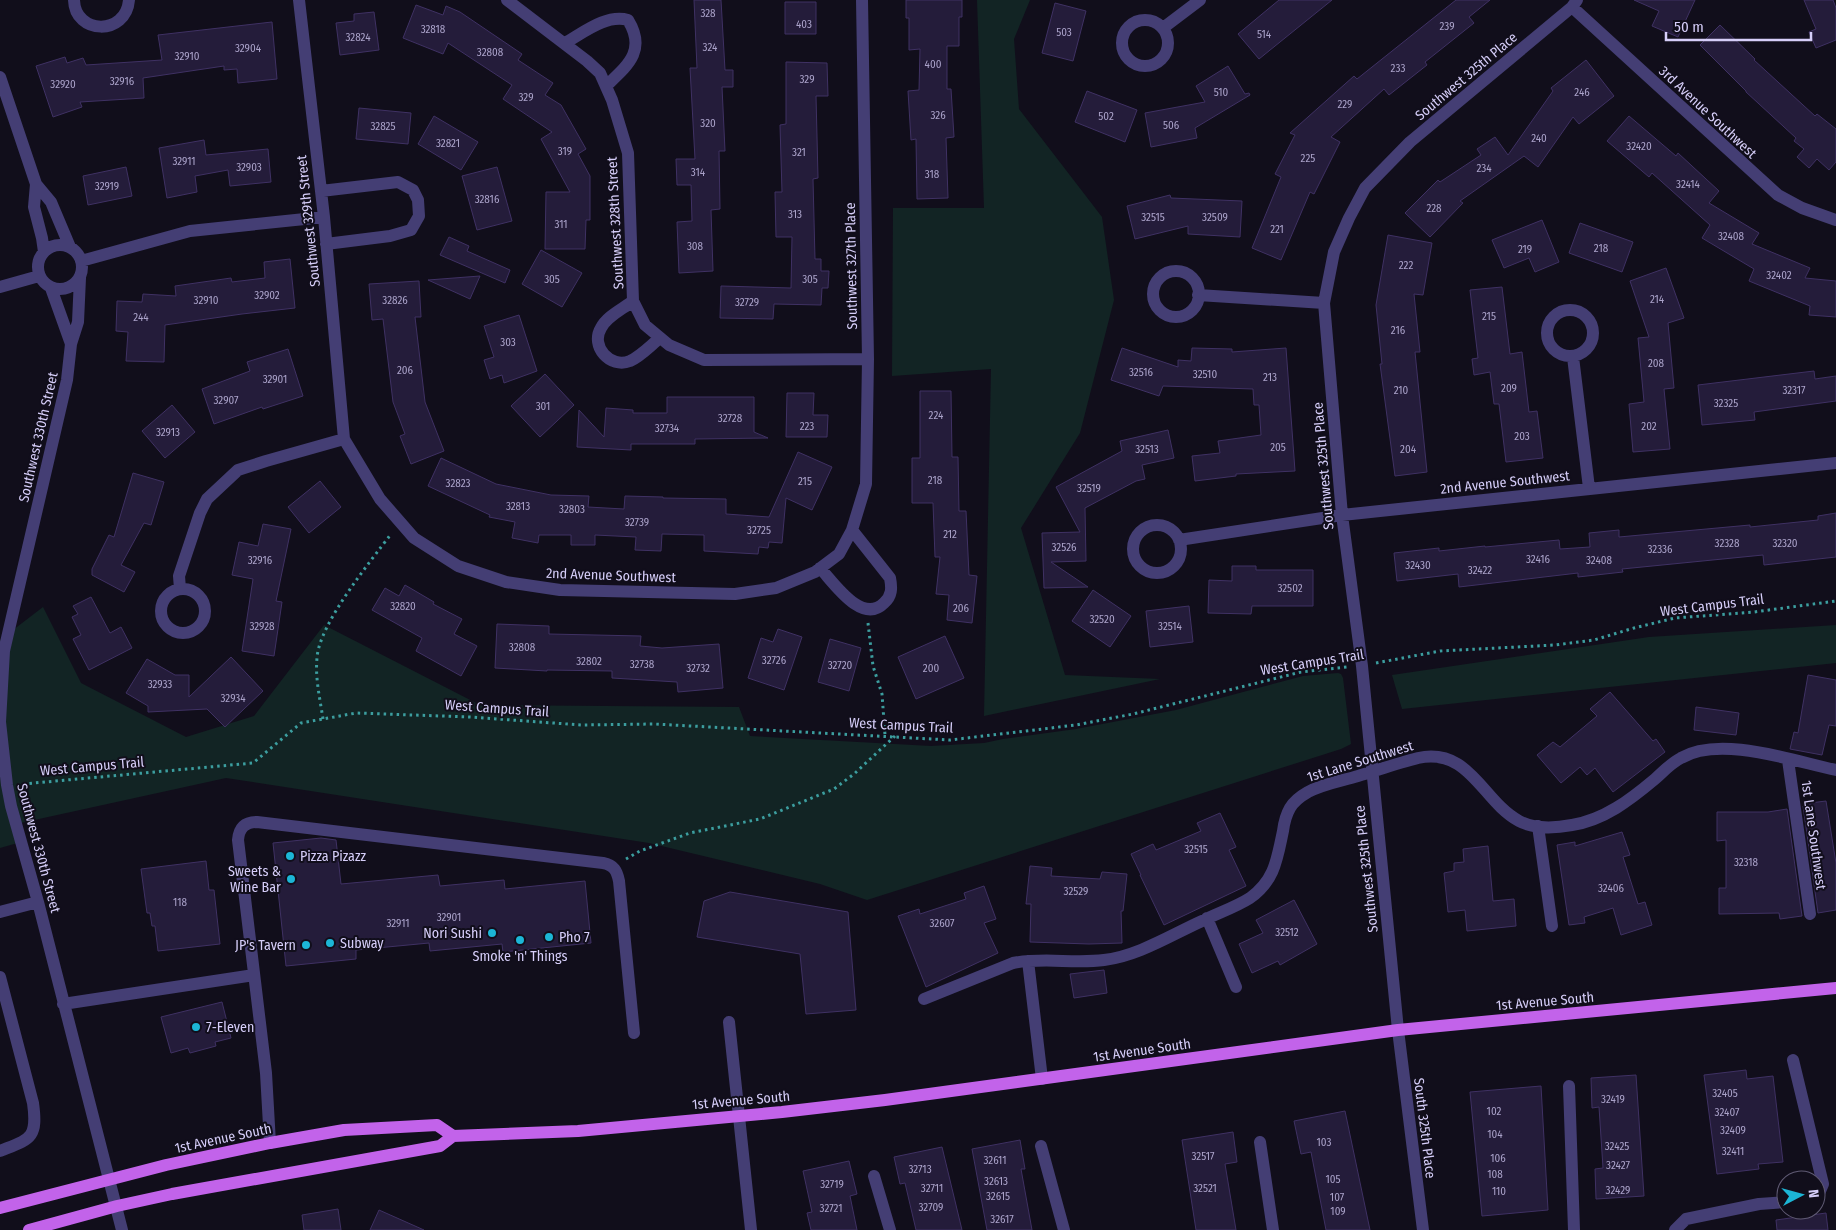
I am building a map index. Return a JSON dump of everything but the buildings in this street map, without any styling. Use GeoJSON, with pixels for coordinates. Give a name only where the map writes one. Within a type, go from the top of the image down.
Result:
{"type":"FeatureCollection","features":[{"type":"Feature","properties":{"kind":"main road","name":"1st Avenue South"},"geometry":{"type":"LineString","coordinates":[[28,1230],[117,1206],[182,1192],[440,1146],[453,1136],[578,1131],[739,1116],[886,1100],[1398,1030],[1836,988]]}},
{"type":"Feature","properties":{"kind":"main road","name":"1st Avenue South"},"geometry":{"type":"LineString","coordinates":[[0,1208],[166,1165],[344,1130],[437,1125],[453,1136]]}},
{"type":"Feature","properties":{"kind":"street"},"geometry":{"type":"LineString","coordinates":[[74,0],[77,12],[82,20],[100,27],[110,26],[118,21],[125,14],[129,0]]}},
{"type":"Feature","properties":{"kind":"street","name":"Southwest 329th Street"},"geometry":{"type":"LineString","coordinates":[[299,0],[324,217],[344,439]]}},
{"type":"Feature","properties":{"kind":"street","name":"Southwest 327th Place"},"geometry":{"type":"LineString","coordinates":[[818,570],[840,554],[852,530],[866,484],[868,359],[862,0]]}},
{"type":"Feature","properties":{"kind":"street"},"geometry":{"type":"LineString","coordinates":[[1163,28],[1200,0]]}},
{"type":"Feature","properties":{"kind":"street","name":"Southwest 328th Street"},"geometry":{"type":"LineString","coordinates":[[508,1],[600,73],[612,100],[628,153],[633,301]]}},
{"type":"Feature","properties":{"kind":"street","name":"3rd Avenue Southwest"},"geometry":{"type":"LineString","coordinates":[[1574,4],[1778,195],[1802,208],[1836,220]]}},
{"type":"Feature","properties":{"kind":"street","name":"Southwest 325th Place"},"geometry":{"type":"LineString","coordinates":[[1398,1030],[1362,666],[1342,515],[1324,303],[1334,252],[1365,188],[1410,142],[1574,4]]}},
{"type":"Feature","properties":{"kind":"street"},"geometry":{"type":"LineString","coordinates":[[565,44],[605,21],[619,18],[628,20],[636,37],[635,50],[631,62],[606,86]]}},
{"type":"Feature","properties":{"kind":"street"},"geometry":{"type":"LineString","coordinates":[[0,77],[36,184],[51,202],[70,247]]}},
{"type":"Feature","properties":{"kind":"street"},"geometry":{"type":"LineString","coordinates":[[321,191],[398,182],[413,190],[418,200],[419,216],[411,230],[390,236],[326,244]]}},
{"type":"Feature","properties":{"kind":"street"},"geometry":{"type":"LineString","coordinates":[[36,184],[34,207],[44,252]]}},
{"type":"Feature","properties":{"kind":"street"},"geometry":{"type":"LineString","coordinates":[[81,261],[190,231],[324,217]]}},
{"type":"Feature","properties":{"kind":"street"},"geometry":{"type":"LineString","coordinates":[[55,246],[70,247],[76,251],[81,261],[82,271],[80,278],[70,288],[63,290],[51,288],[39,276],[39,261],[44,252],[55,246]]}},
{"type":"Feature","properties":{"kind":"street"},"geometry":{"type":"LineString","coordinates":[[0,286],[39,276]]}},
{"type":"Feature","properties":{"kind":"street","name":"Southwest 330th Street"},"geometry":{"type":"LineString","coordinates":[[80,278],[78,322],[71,344],[67,380],[4,652],[0,722],[11,806],[38,902],[122,1230]]}},
{"type":"Feature","properties":{"kind":"street","name":"Southwest 330th Street"},"geometry":{"type":"LineString","coordinates":[[51,288],[71,344]]}},
{"type":"Feature","properties":{"kind":"street"},"geometry":{"type":"LineString","coordinates":[[1198,295],[1324,303]]}},
{"type":"Feature","properties":{"kind":"street"},"geometry":{"type":"LineString","coordinates":[[660,338],[635,358],[628,362],[620,363],[612,361],[600,350],[598,333],[607,320],[633,301],[645,325],[660,338],[669,345],[704,360],[868,359]]}},
{"type":"Feature","properties":{"kind":"street"},"geometry":{"type":"LineString","coordinates":[[1573,357],[1589,488]]}},
{"type":"Feature","properties":{"kind":"street"},"geometry":{"type":"LineString","coordinates":[[180,589],[179,576],[200,513],[207,499],[238,470],[344,439]]}},
{"type":"Feature","properties":{"kind":"street","name":"2nd Avenue Southwest"},"geometry":{"type":"LineString","coordinates":[[344,439],[380,498],[414,538],[458,566],[506,582],[560,590],[735,594],[776,588],[818,570]]}},
{"type":"Feature","properties":{"kind":"street","name":"2nd Avenue Southwest"},"geometry":{"type":"LineString","coordinates":[[1179,540],[1342,515],[1836,463]]}},
{"type":"Feature","properties":{"kind":"street"},"geometry":{"type":"LineString","coordinates":[[818,570],[859,607],[867,610],[882,606],[891,594],[890,578],[852,530]]}},
{"type":"Feature","properties":{"kind":"street","name":"1st Lane Southwest"},"geometry":{"type":"LineString","coordinates":[[924,999],[1013,964],[1028,961],[1091,961],[1119,958],[1207,918],[1250,897],[1268,879],[1276,864],[1286,816],[1297,799],[1315,789],[1422,758],[1447,759],[1469,772],[1514,817],[1538,826],[1573,825],[1596,818],[1634,796],[1680,758],[1704,750],[1735,749],[1836,770]]}},
{"type":"Feature","properties":{"kind":"street","name":"1st Lane Southwest"},"geometry":{"type":"LineString","coordinates":[[1788,760],[1810,914]]}},
{"type":"Feature","properties":{"kind":"street"},"geometry":{"type":"LineString","coordinates":[[270,1144],[266,1073],[238,840],[241,828],[249,823],[257,822],[593,862],[613,867],[617,872],[634,1033]]}},
{"type":"Feature","properties":{"kind":"street"},"geometry":{"type":"LineString","coordinates":[[1538,826],[1552,926]]}},
{"type":"Feature","properties":{"kind":"street"},"geometry":{"type":"LineString","coordinates":[[0,912],[38,902]]}},
{"type":"Feature","properties":{"kind":"street"},"geometry":{"type":"LineString","coordinates":[[1207,918],[1236,987]]}},
{"type":"Feature","properties":{"kind":"street"},"geometry":{"type":"LineString","coordinates":[[1028,961],[1042,1079]]}},
{"type":"Feature","properties":{"kind":"street"},"geometry":{"type":"LineString","coordinates":[[63,1004],[254,975]]}},
{"type":"Feature","properties":{"kind":"street"},"geometry":{"type":"LineString","coordinates":[[0,977],[34,1103],[35,1114],[32,1134],[26,1141],[0,1151]]}},
{"type":"Feature","properties":{"kind":"street"},"geometry":{"type":"LineString","coordinates":[[729,1022],[751,1230]]}},
{"type":"Feature","properties":{"kind":"street","name":"South 325th Place"},"geometry":{"type":"LineString","coordinates":[[1398,1030],[1423,1230]]}},
{"type":"Feature","properties":{"kind":"street"},"geometry":{"type":"LineString","coordinates":[[1793,1060],[1820,1170]]}},
{"type":"Feature","properties":{"kind":"street"},"geometry":{"type":"LineString","coordinates":[[1569,1086],[1574,1230]]}},
{"type":"Feature","properties":{"kind":"street"},"geometry":{"type":"LineString","coordinates":[[1260,1142],[1273,1230]]}},
{"type":"Feature","properties":{"kind":"street"},"geometry":{"type":"LineString","coordinates":[[1041,1146],[1064,1230]]}},
{"type":"Feature","properties":{"kind":"street"},"geometry":{"type":"LineString","coordinates":[[874,1176],[890,1230]]}},
{"type":"Feature","properties":{"kind":"street"},"geometry":{"type":"LineString","coordinates":[[1675,1230],[1686,1219],[1759,1204],[1776,1203]]}},
{"type":"Feature","properties":{"kind":"path"},"geometry":{"type":"LineString","coordinates":[[324,719],[318,681],[317,657],[321,640],[342,602],[401,522]]}},
{"type":"Feature","properties":{"kind":"path","name":"West Campus Trail"},"geometry":{"type":"LineString","coordinates":[[7,785],[253,763],[302,723],[356,713],[470,717],[581,725],[654,724],[950,740],[1076,725],[1133,714],[1301,672],[1362,666],[1440,651],[1555,645],[1594,640],[1675,618],[1754,612],[1836,601]]}},
{"type":"Feature","properties":{"kind":"path"},"geometry":{"type":"LineString","coordinates":[[867,610],[872,660],[882,694],[885,735]]}},
{"type":"Feature","properties":{"kind":"path"},"geometry":{"type":"LineString","coordinates":[[613,867],[640,850],[690,833],[760,819],[834,789],[854,774],[895,736]]}},
{"type":"Feature","properties":{"kind":"shaded area"},"geometry":{"type":"Polygon","coordinates":[[[977,0],[1030,0],[1014,39],[1019,109],[1102,217],[1114,300],[1080,433],[1021,528],[1065,675],[1160,679],[984,716],[991,369],[892,376],[893,208],[984,208],[977,0]]]}},
{"type":"Feature","properties":{"kind":"shaded area"},"geometry":{"type":"Polygon","coordinates":[[[43,607],[81,683],[186,737],[254,716],[324,625],[480,705],[739,707],[750,736],[931,746],[984,743],[1076,729],[1176,710],[1303,676],[1338,673],[1343,678],[1351,744],[1341,749],[867,900],[820,884],[649,843],[226,778],[16,824],[21,842],[0,848],[0,640],[43,607]]]}},
{"type":"Feature","properties":{"kind":"shaded area"},"geometry":{"type":"Polygon","coordinates":[[[1836,625],[1836,663],[1402,709],[1392,675],[1649,637],[1836,625]]]}},
{"type":"Feature","properties":{"kind":"place","name":"Pizza Pizazz"},"geometry":{"type":"Point","coordinates":[290,856]}},
{"type":"Feature","properties":{"kind":"place","name":"Sweets & Wine Bar"},"geometry":{"type":"Point","coordinates":[291,879]}},
{"type":"Feature","properties":{"kind":"place","name":"Nori Sushi"},"geometry":{"type":"Point","coordinates":[492,933]}},
{"type":"Feature","properties":{"kind":"place","name":"Pho 7"},"geometry":{"type":"Point","coordinates":[549,937]}},
{"type":"Feature","properties":{"kind":"place","name":"Smoke 'n' Things"},"geometry":{"type":"Point","coordinates":[520,940]}},
{"type":"Feature","properties":{"kind":"place","name":"Subway"},"geometry":{"type":"Point","coordinates":[330,943]}},
{"type":"Feature","properties":{"kind":"place","name":"JP's Tavern"},"geometry":{"type":"Point","coordinates":[306,945]}},
{"type":"Feature","properties":{"kind":"place","name":"7-Eleven"},"geometry":{"type":"Point","coordinates":[196,1027]}}]}
